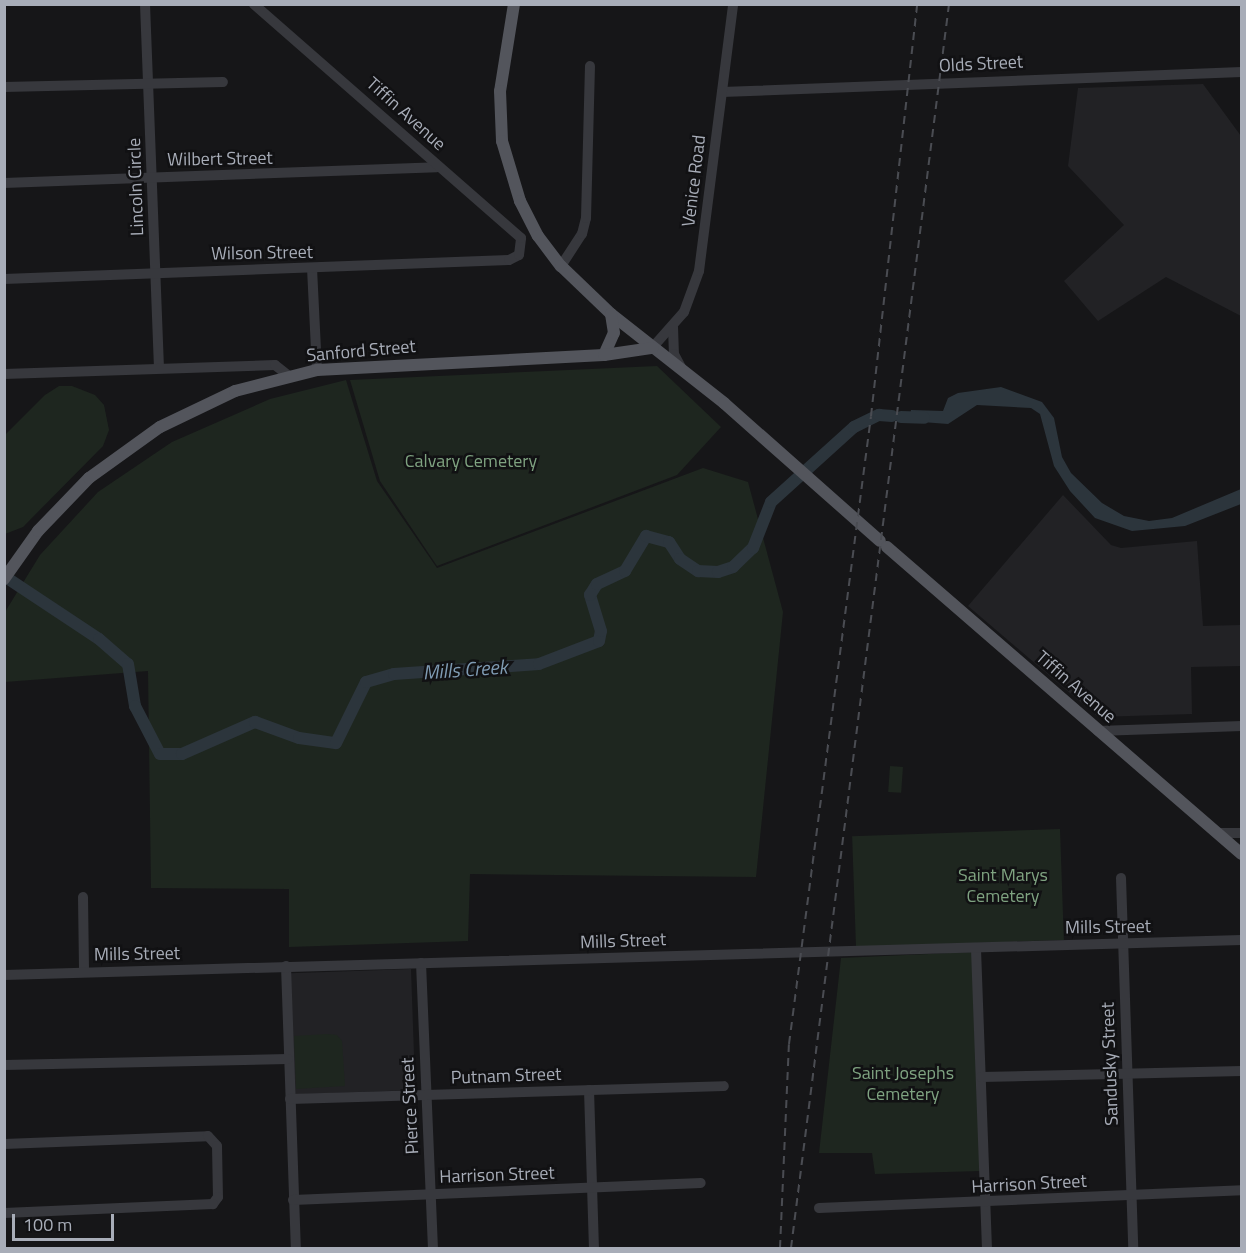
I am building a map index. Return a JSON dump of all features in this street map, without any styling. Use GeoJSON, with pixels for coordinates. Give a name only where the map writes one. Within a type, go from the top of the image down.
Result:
{"type":"FeatureCollection","features":[{"type":"Feature","properties":{"kind":"main road","name":"Tiffin Avenue"},"geometry":{"type":"LineString","coordinates":[[514,4],[500,92],[502,141],[529,219],[561,266],[611,314],[684,372],[794,466],[1242,855]]}},
{"type":"Feature","properties":{"kind":"main road"},"geometry":{"type":"LineString","coordinates":[[604,355],[614,333],[611,314]]}},
{"type":"Feature","properties":{"kind":"main road","name":"Sanford Street"},"geometry":{"type":"LineString","coordinates":[[289,376],[317,370],[604,355],[652,348]]}},
{"type":"Feature","properties":{"kind":"main road"},"geometry":{"type":"LineString","coordinates":[[7,576],[69,496],[127,449],[178,417],[227,395],[289,376]]}},
{"type":"Feature","properties":{"kind":"street","name":"Lincoln Circle"},"geometry":{"type":"LineString","coordinates":[[145,4],[159,368]]}},
{"type":"Feature","properties":{"kind":"street","name":"Tiffin Avenue"},"geometry":{"type":"LineString","coordinates":[[254,4],[437,167],[521,238],[519,255]]}},
{"type":"Feature","properties":{"kind":"street","name":"Venice Road"},"geometry":{"type":"LineString","coordinates":[[652,348],[672,327],[692,297],[699,271],[732,4]]}},
{"type":"Feature","properties":{"kind":"street"},"geometry":{"type":"LineString","coordinates":[[561,266],[582,234],[586,218],[590,66]]}},
{"type":"Feature","properties":{"kind":"street","name":"Olds Street"},"geometry":{"type":"LineString","coordinates":[[722,92],[1242,72]]}},
{"type":"Feature","properties":{"kind":"street"},"geometry":{"type":"LineString","coordinates":[[4,87],[223,82]]}},
{"type":"Feature","properties":{"kind":"street","name":"Wilbert Street"},"geometry":{"type":"LineString","coordinates":[[4,183],[437,167]]}},
{"type":"Feature","properties":{"kind":"street","name":"Wilson Street"},"geometry":{"type":"LineString","coordinates":[[4,279],[157,271],[312,268],[509,260],[519,255]]}},
{"type":"Feature","properties":{"kind":"street"},"geometry":{"type":"LineString","coordinates":[[312,268],[317,370]]}},
{"type":"Feature","properties":{"kind":"street"},"geometry":{"type":"LineString","coordinates":[[672,327],[674,354],[684,372]]}},
{"type":"Feature","properties":{"kind":"street","name":"Sanford Street"},"geometry":{"type":"LineString","coordinates":[[4,374],[275,365],[289,376]]}},
{"type":"Feature","properties":{"kind":"street"},"geometry":{"type":"LineString","coordinates":[[1098,731],[1242,726]]}},
{"type":"Feature","properties":{"kind":"street"},"geometry":{"type":"LineString","coordinates":[[1217,833],[1242,833]]}},
{"type":"Feature","properties":{"kind":"street","name":"Sandusky Street"},"geometry":{"type":"LineString","coordinates":[[1121,878],[1133,1248]]}},
{"type":"Feature","properties":{"kind":"street"},"geometry":{"type":"LineString","coordinates":[[83,897],[84,971]]}},
{"type":"Feature","properties":{"kind":"street","name":"Mills Street"},"geometry":{"type":"LineString","coordinates":[[4,975],[1242,940]]}},
{"type":"Feature","properties":{"kind":"street"},"geometry":{"type":"LineString","coordinates":[[976,949],[987,1248]]}},
{"type":"Feature","properties":{"kind":"street","name":"Pierce Street"},"geometry":{"type":"LineString","coordinates":[[421,963],[433,1248]]}},
{"type":"Feature","properties":{"kind":"street"},"geometry":{"type":"LineString","coordinates":[[286,966],[296,1248]]}},
{"type":"Feature","properties":{"kind":"street"},"geometry":{"type":"LineString","coordinates":[[4,1065],[288,1059]]}},
{"type":"Feature","properties":{"kind":"street"},"geometry":{"type":"LineString","coordinates":[[981,1077],[1242,1071]]}},
{"type":"Feature","properties":{"kind":"street","name":"Putnam Street"},"geometry":{"type":"LineString","coordinates":[[290,1099],[723,1086]]}},
{"type":"Feature","properties":{"kind":"street"},"geometry":{"type":"LineString","coordinates":[[589,1090],[594,1248]]}},
{"type":"Feature","properties":{"kind":"street"},"geometry":{"type":"LineString","coordinates":[[4,1144],[208,1136],[217,1146],[218,1197],[213,1204],[4,1213]]}},
{"type":"Feature","properties":{"kind":"street","name":"Harrison Street"},"geometry":{"type":"LineString","coordinates":[[293,1200],[701,1183]]}},
{"type":"Feature","properties":{"kind":"street","name":"Harrison Street"},"geometry":{"type":"LineString","coordinates":[[819,1208],[986,1204],[1242,1190]]}},
{"type":"Feature","properties":{"kind":"shaded area"},"geometry":{"type":"Polygon","coordinates":[[[1203,84],[1241,136],[1241,316],[1166,277],[1098,321],[1064,281],[1124,225],[1068,166],[1078,88],[1203,84]]]}},
{"type":"Feature","properties":{"kind":"shaded area"},"geometry":{"type":"Polygon","coordinates":[[[1001,387],[1042,402],[1054,418],[1062,457],[1071,473],[1102,503],[1124,516],[1149,521],[1172,518],[1241,489],[1241,504],[1185,526],[1132,531],[1095,518],[1070,491],[1054,466],[1040,414],[1031,408],[977,405],[948,424],[909,421],[911,410],[943,411],[948,398],[958,393],[1001,387]]]}},
{"type":"Feature","properties":{"kind":"shaded area"},"geometry":{"type":"Polygon","coordinates":[[[1063,495],[1111,545],[1121,548],[1197,541],[1203,626],[1240,625],[1242,666],[1191,667],[1192,714],[1098,717],[968,606],[1063,495]]]}},
{"type":"Feature","properties":{"kind":"shaded area"},"geometry":{"type":"Polygon","coordinates":[[[411,969],[415,1090],[294,1094],[290,973],[411,969]]]}},
{"type":"Feature","properties":{"kind":"green space","name":"Calvary Cemetery"},"geometry":{"type":"Polygon","coordinates":[[[657,366],[721,427],[677,475],[437,566],[380,481],[350,380],[657,366]]]}},
{"type":"Feature","properties":{"kind":"green space"},"geometry":{"type":"Polygon","coordinates":[[[346,380],[377,481],[437,568],[703,468],[748,482],[783,612],[756,877],[470,874],[468,941],[289,947],[289,889],[151,888],[148,671],[5,682],[5,612],[40,555],[98,492],[172,442],[270,399],[346,380]]]}},
{"type":"Feature","properties":{"kind":"green space"},"geometry":{"type":"Polygon","coordinates":[[[59,386],[72,386],[95,395],[104,405],[109,430],[103,446],[23,527],[5,534],[5,435],[45,395],[59,386]]]}},
{"type":"Feature","properties":{"kind":"green space"},"geometry":{"type":"Polygon","coordinates":[[[890,766],[903,767],[901,793],[888,792],[890,766]]]}},
{"type":"Feature","properties":{"kind":"green space","name":"Saint Marys Cemetery"},"geometry":{"type":"Polygon","coordinates":[[[1060,829],[1064,940],[856,947],[852,836],[1060,829]]]}},
{"type":"Feature","properties":{"kind":"green space","name":"Saint Josephs Cemetery"},"geometry":{"type":"Polygon","coordinates":[[[972,952],[981,1171],[875,1174],[872,1153],[819,1153],[841,958],[972,952]]]}},
{"type":"Feature","properties":{"kind":"green space"},"geometry":{"type":"Polygon","coordinates":[[[337,1035],[342,1041],[345,1086],[296,1089],[294,1036],[337,1035]]]}},
{"type":"Feature","properties":{"kind":"waterway","name":"Mills Creek"},"geometry":{"type":"LineString","coordinates":[[4,576],[99,639],[128,664],[135,706],[160,754],[182,754],[255,722],[299,738],[336,743],[366,682],[394,674],[539,664],[599,641],[601,631],[590,595],[597,584],[625,571],[646,536],[669,542],[680,559],[698,571],[718,572],[733,567],[753,548],[771,502],[854,427],[879,415],[892,416]]}},
{"type":"Feature","properties":{"kind":"waterway","name":"Mills Creek"},"geometry":{"type":"LineString","coordinates":[[901,417],[924,418]]}},
{"type":"Feature","properties":{"kind":"railway"},"geometry":{"type":"LineString","coordinates":[[780,1248],[789,1044],[871,416],[917,4]]}},
{"type":"Feature","properties":{"kind":"railway"},"geometry":{"type":"LineString","coordinates":[[791,1248],[949,4]]}}]}
